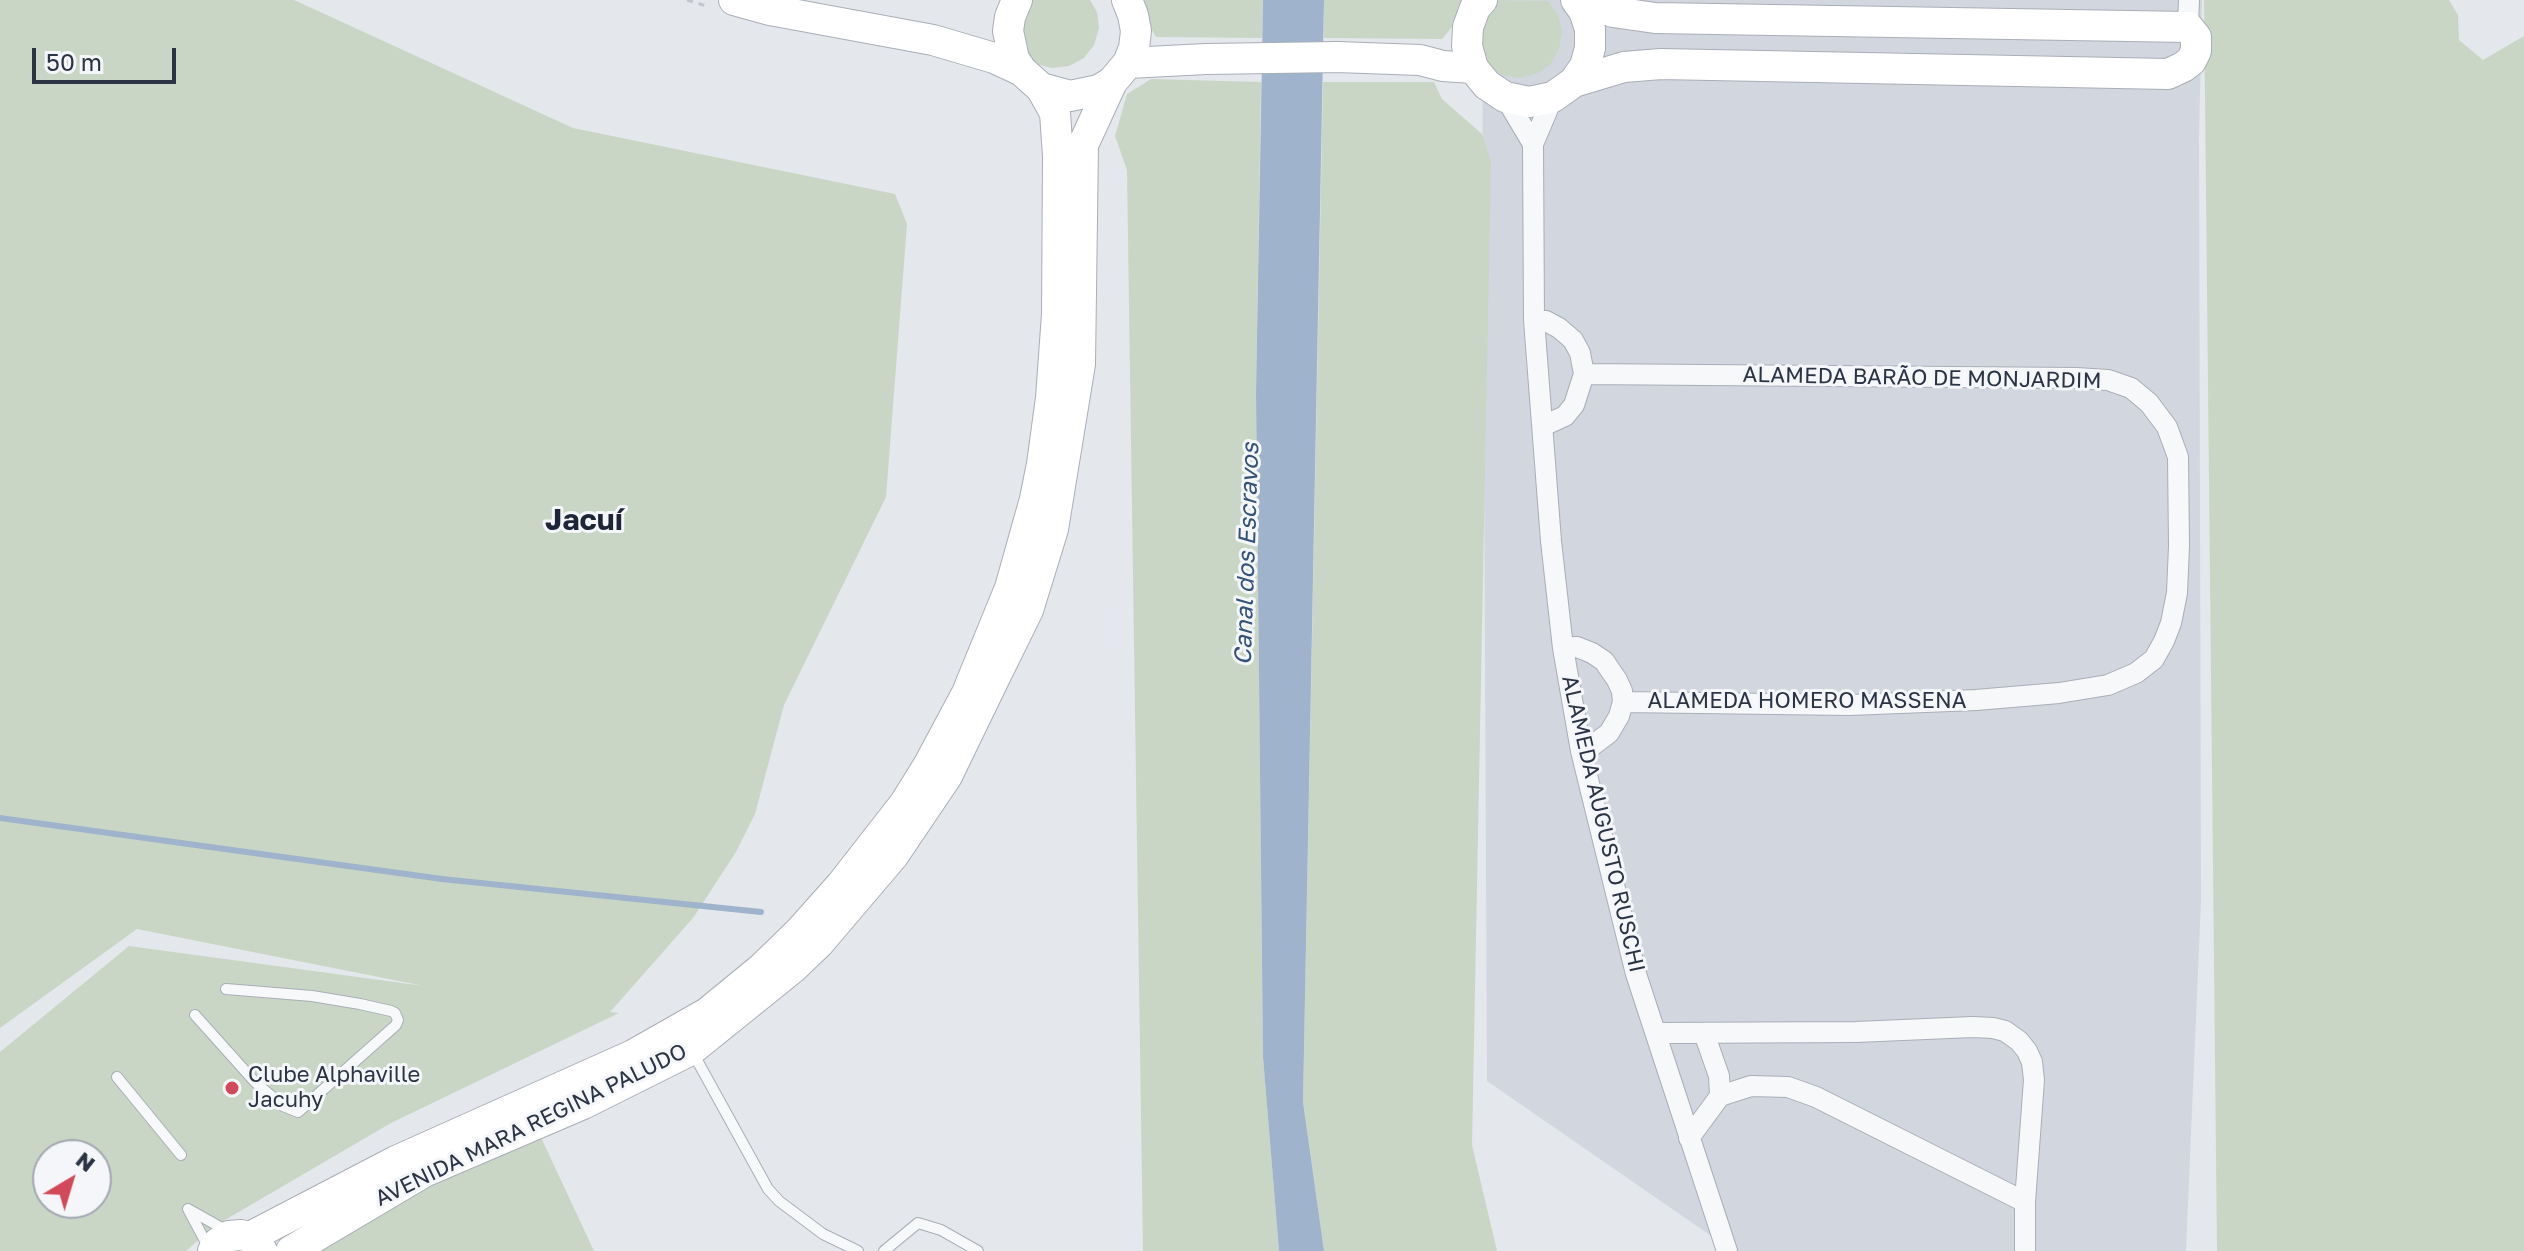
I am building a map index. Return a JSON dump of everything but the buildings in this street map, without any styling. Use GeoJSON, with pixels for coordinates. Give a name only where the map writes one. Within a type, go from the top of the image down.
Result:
{"type":"FeatureCollection","features":[{"type":"Feature","properties":{"kind":"street","name":"AVENIDA MARA REGINA PALUDO"},"geometry":{"type":"LineString","coordinates":[[234,1245],[396,1161],[633,1055],[707,1013],[762,968],[800,931],[874,845],[905,803],[967,693],[1010,588],[1042,464],[1057,314],[1058,156],[1055,113],[1014,59],[1008,31],[1017,0]]}},
{"type":"Feature","properties":{"kind":"street"},"geometry":{"type":"LineString","coordinates":[[1482,0],[1475,8],[1468,27],[1470,57],[1487,85],[1505,97],[1529,102],[1624,67],[1661,64],[2168,74],[2191,61],[2196,51],[2196,37],[2188,14],[1655,18],[1613,12],[1583,0]]}},
{"type":"Feature","properties":{"kind":"street"},"geometry":{"type":"LineString","coordinates":[[1564,90],[1585,66],[1590,48],[1590,29],[1584,11],[1576,0]]}},
{"type":"Feature","properties":{"kind":"street"},"geometry":{"type":"LineString","coordinates":[[724,4],[933,40],[977,52],[1055,93],[1085,95],[1099,90],[1120,72],[1206,59],[1337,57],[1420,60],[1470,57]]}},
{"type":"Feature","properties":{"kind":"street"},"geometry":{"type":"LineString","coordinates":[[1130,7],[1153,34],[1206,59]]}},
{"type":"Feature","properties":{"kind":"street","name":"AVENIDA MARA REGINA PALUDO"},"geometry":{"type":"LineString","coordinates":[[291,1251],[424,1172],[583,1104],[691,1050],[810,951],[893,856],[947,776],[1028,610],[1053,529],[1080,364],[1083,145],[1134,48],[1136,31],[1130,7]]}},
{"type":"Feature","properties":{"kind":"street","name":"ALAMEDA AUGUSTO RUSCHI"},"geometry":{"type":"LineString","coordinates":[[1564,90],[1533,144],[1534,320],[1551,541],[1563,648],[1581,751],[1636,974],[1727,1251]]}},
{"type":"Feature","properties":{"kind":"street"},"geometry":{"type":"LineString","coordinates":[[1505,97],[1533,144]]}},
{"type":"Feature","properties":{"kind":"street"},"geometry":{"type":"LineString","coordinates":[[1534,320],[1546,321],[1573,340],[1580,353],[1584,374],[1574,405],[1565,416],[1543,426]]}},
{"type":"Feature","properties":{"kind":"street","name":"ALAMEDA BARÃO DE MONJARDIM"},"geometry":{"type":"LineString","coordinates":[[1584,374],[2076,378],[2108,380],[2131,388],[2149,403],[2167,427],[2178,457],[2177,593],[2164,641]]}},
{"type":"Feature","properties":{"kind":"street","name":"ALAMEDA HOMERO MASSENA"},"geometry":{"type":"LineString","coordinates":[[1623,702],[1849,705],[2059,693],[2108,685],[2136,673],[2154,659],[2164,641]]}},
{"type":"Feature","properties":{"kind":"street","name":"ALAMEDA HOMERO MASSENA"},"geometry":{"type":"LineString","coordinates":[[1563,648],[1577,647],[1604,661],[1617,680],[1623,702],[1609,733],[1600,742],[1581,751]]}},
{"type":"Feature","properties":{"kind":"street"},"geometry":{"type":"LineString","coordinates":[[1656,1033],[1856,1032],[1973,1027],[2005,1031],[2019,1041],[2032,1062],[2033,1108],[2025,1202],[2025,1251]]}},
{"type":"Feature","properties":{"kind":"street"},"geometry":{"type":"LineString","coordinates":[[1704,1033],[1719,1076],[1720,1096]]}},
{"type":"Feature","properties":{"kind":"street"},"geometry":{"type":"LineString","coordinates":[[1689,1138],[1720,1096],[1751,1086],[1788,1087],[1816,1097],[2025,1202]]}},
{"type":"Feature","properties":{"kind":"lane"},"geometry":{"type":"LineString","coordinates":[[195,1015],[255,1082],[283,1106],[298,1112],[396,1025],[397,1016],[391,1011],[312,996],[226,989]]}},
{"type":"Feature","properties":{"kind":"lane"},"geometry":{"type":"LineString","coordinates":[[691,1050],[768,1189],[823,1234],[858,1251]]}},
{"type":"Feature","properties":{"kind":"lane"},"geometry":{"type":"LineString","coordinates":[[117,1077],[181,1155]]}},
{"type":"Feature","properties":{"kind":"lane"},"geometry":{"type":"LineString","coordinates":[[884,1251],[918,1223],[941,1230],[978,1251]]}},
{"type":"Feature","properties":{"kind":"path"},"geometry":{"type":"LineString","coordinates":[[687,0],[724,4]]}},
{"type":"Feature","properties":{"kind":"shaded area"},"geometry":{"type":"Polygon","coordinates":[[[1482,0],[2202,0],[2199,138],[2201,901],[2186,1251],[1733,1251],[1487,1081],[1482,0]]]}},
{"type":"Feature","properties":{"kind":"green space"},"geometry":{"type":"Polygon","coordinates":[[[0,0],[294,0],[573,128],[895,194],[907,224],[886,497],[784,705],[755,814],[736,852],[693,918],[610,1012],[619,1013],[391,1123],[213,1227],[186,1251],[0,1251],[0,1052],[129,946],[424,986],[137,929],[0,1028],[0,0]]]}},
{"type":"Feature","properties":{"kind":"green space"},"geometry":{"type":"Polygon","coordinates":[[[1021,0],[1090,0],[1097,12],[1099,28],[1094,45],[1084,58],[1069,66],[1052,68],[1036,64],[1022,53],[1021,0]]]}},
{"type":"Feature","properties":{"kind":"green space"},"geometry":{"type":"Polygon","coordinates":[[[1135,0],[1263,0],[1262,38],[1156,37],[1135,0]]]}},
{"type":"Feature","properties":{"kind":"green space"},"geometry":{"type":"Polygon","coordinates":[[[1324,0],[1475,0],[1442,39],[1324,38],[1324,0]]]}},
{"type":"Feature","properties":{"kind":"green space"},"geometry":{"type":"Polygon","coordinates":[[[1489,0],[1548,1],[1558,15],[1562,32],[1559,49],[1551,64],[1536,74],[1519,78],[1502,75],[1487,66],[1476,18],[1489,0]]]}},
{"type":"Feature","properties":{"kind":"green space"},"geometry":{"type":"Polygon","coordinates":[[[2204,0],[2449,0],[2458,15],[2459,40],[2483,60],[2524,36],[2524,1251],[2217,1251],[2204,0]]]}},
{"type":"Feature","properties":{"kind":"green space"},"geometry":{"type":"Polygon","coordinates":[[[1151,79],[1261,82],[1256,393],[1263,1057],[1279,1251],[1143,1251],[1127,170],[1115,136],[1127,94],[1151,79]]]}},
{"type":"Feature","properties":{"kind":"green space"},"geometry":{"type":"Polygon","coordinates":[[[1323,82],[1434,82],[1442,99],[1482,134],[1491,161],[1472,1145],[1497,1251],[1324,1251],[1303,1102],[1323,82]]]}},
{"type":"Feature","properties":{"kind":"green space"},"geometry":{"type":"Polygon","coordinates":[[[538,1131],[594,1251],[312,1251],[334,1234],[538,1131]]]}},
{"type":"Feature","properties":{"kind":"water"},"geometry":{"type":"Polygon","coordinates":[[[1263,0],[1324,0],[1303,1102],[1324,1251],[1279,1251],[1263,1057],[1256,393],[1263,0]]]}},
{"type":"Feature","properties":{"kind":"waterway"},"geometry":{"type":"LineString","coordinates":[[0,818],[442,879],[761,912]]}},
{"type":"Feature","properties":{"kind":"place","name":"Clube Alphaville Jacuhy"},"geometry":{"type":"Point","coordinates":[232,1088]}},
{"type":"Feature","properties":{"kind":"district","name":"Jacuí"},"geometry":{"type":"Point","coordinates":[584,520]}},
{"type":"Feature","properties":{"kind":"water label","name":"Canal dos Escravos"},"geometry":{"type":"Point","coordinates":[1247,554]}}]}
